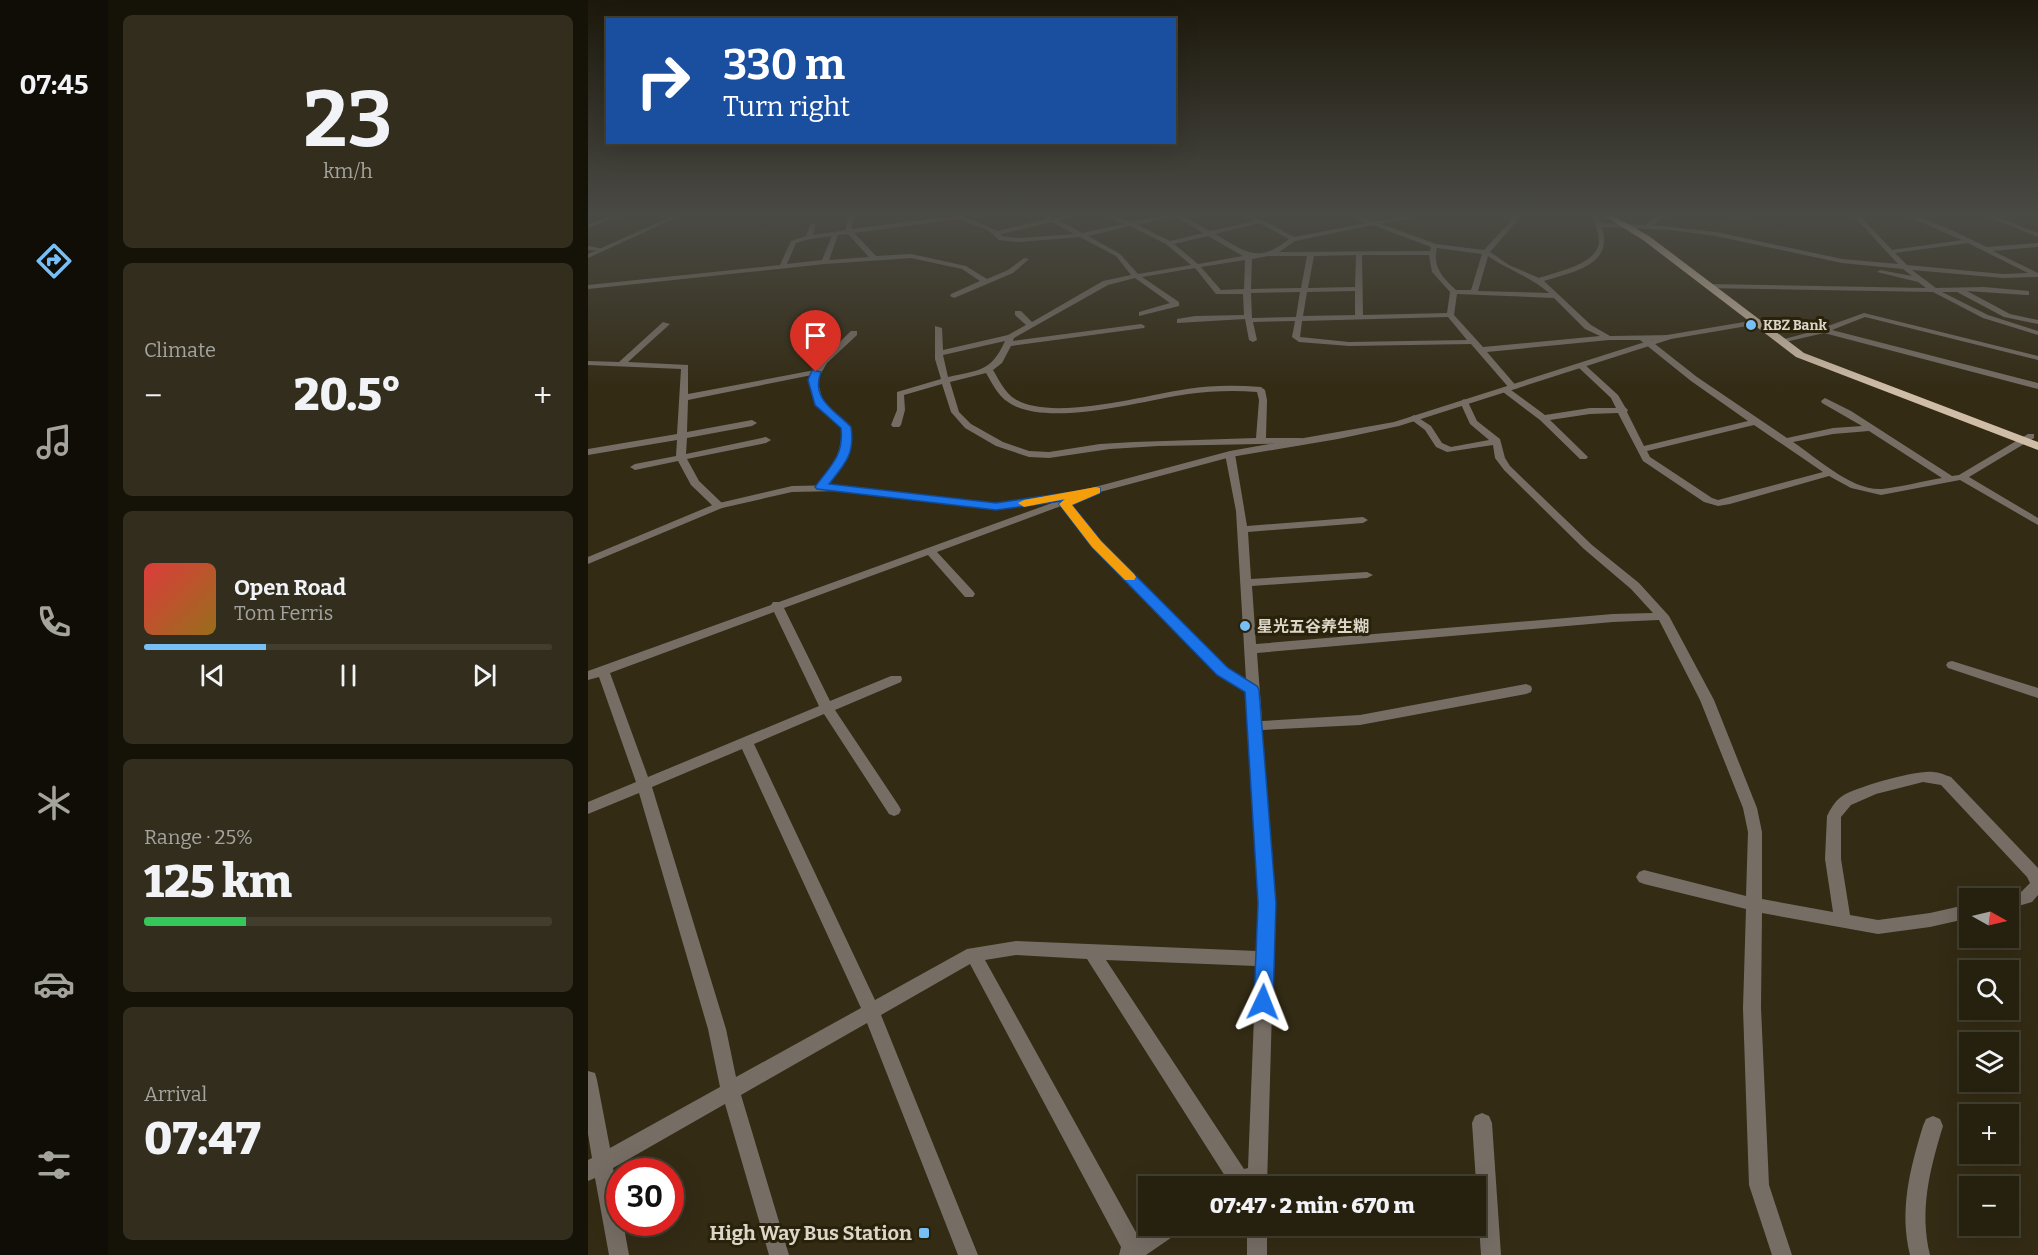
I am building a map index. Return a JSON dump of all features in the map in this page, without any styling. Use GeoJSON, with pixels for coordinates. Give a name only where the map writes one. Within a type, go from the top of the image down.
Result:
{"type":"FeatureCollection","features":[{"type":"Feature","properties":{"kind":"highway"},"geometry":{"type":"LineString","coordinates":[[1692,274],[1800,355],[2032,440]]}},
{"type":"Feature","properties":{"kind":"street"},"geometry":{"type":"LineString","coordinates":[[588,287],[713,274]]}},
{"type":"Feature","properties":{"kind":"street"},"geometry":{"type":"LineString","coordinates":[[974,274],[985,281]]}},
{"type":"Feature","properties":{"kind":"street"},"geometry":{"type":"LineString","coordinates":[[954,296],[1006,274]]}},
{"type":"Feature","properties":{"kind":"street"},"geometry":{"type":"LineString","coordinates":[[1134,274],[1176,304],[1142,314]]}},
{"type":"Feature","properties":{"kind":"street"},"geometry":{"type":"LineString","coordinates":[[896,425],[901,410],[900,394],[908,389],[988,369],[1001,361],[1010,340],[1030,325],[1107,283],[1149,274]]}},
{"type":"Feature","properties":{"kind":"street"},"geometry":{"type":"LineString","coordinates":[[1203,274],[1219,292],[1358,289]]}},
{"type":"Feature","properties":{"kind":"street"},"geometry":{"type":"LineString","coordinates":[[1250,274],[1247,291],[1248,319],[1253,340]]}},
{"type":"Feature","properties":{"kind":"street"},"geometry":{"type":"LineString","coordinates":[[1308,274],[1296,337],[1306,342],[1349,344],[1472,342]]}},
{"type":"Feature","properties":{"kind":"street"},"geometry":{"type":"LineString","coordinates":[[1358,274],[1359,317]]}},
{"type":"Feature","properties":{"kind":"street"},"geometry":{"type":"LineString","coordinates":[[1436,274],[1454,292],[1557,296]]}},
{"type":"Feature","properties":{"kind":"street"},"geometry":{"type":"LineString","coordinates":[[1474,293],[1480,274]]}},
{"type":"Feature","properties":{"kind":"street"},"geometry":{"type":"LineString","coordinates":[[1523,274],[1539,280],[1588,327],[1609,339]]}},
{"type":"Feature","properties":{"kind":"street"},"geometry":{"type":"LineString","coordinates":[[1539,280],[1558,274]]}},
{"type":"Feature","properties":{"kind":"street"},"geometry":{"type":"LineString","coordinates":[[1887,274],[1920,280]]}},
{"type":"Feature","properties":{"kind":"street"},"geometry":{"type":"LineString","coordinates":[[1912,274],[1933,290],[1987,318],[2038,333]]}},
{"type":"Feature","properties":{"kind":"street"},"geometry":{"type":"LineString","coordinates":[[1973,274],[2038,275]]}},
{"type":"Feature","properties":{"kind":"street"},"geometry":{"type":"LineString","coordinates":[[1708,286],[1984,289],[2026,293]]}},
{"type":"Feature","properties":{"kind":"street"},"geometry":{"type":"LineString","coordinates":[[1958,290],[2002,314],[2038,322]]}},
{"type":"Feature","properties":{"kind":"street"},"geometry":{"type":"LineString","coordinates":[[1454,292],[1450,315],[1510,389],[1544,418],[1583,457]]}},
{"type":"Feature","properties":{"kind":"street"},"geometry":{"type":"LineString","coordinates":[[1018,313],[1030,325]]}},
{"type":"Feature","properties":{"kind":"street"},"geometry":{"type":"LineString","coordinates":[[1180,321],[1195,318],[1299,319],[1450,315]]}},
{"type":"Feature","properties":{"kind":"street"},"geometry":{"type":"LineString","coordinates":[[1781,340],[1823,330],[1864,315],[2038,358]]}},
{"type":"Feature","properties":{"kind":"street"},"geometry":{"type":"LineString","coordinates":[[588,561],[719,506],[792,489],[821,487],[996,506],[1043,501],[1096,490],[1230,454],[1396,424],[1581,366],[1646,341],[1756,322]]}},
{"type":"Feature","properties":{"kind":"street"},"geometry":{"type":"LineString","coordinates":[[621,364],[666,324]]}},
{"type":"Feature","properties":{"kind":"street"},"geometry":{"type":"LineString","coordinates":[[940,353],[1010,340],[1141,326]]}},
{"type":"Feature","properties":{"kind":"street"},"geometry":{"type":"LineString","coordinates":[[938,328],[941,339],[940,364],[955,412],[983,436],[1026,454],[1051,454],[1154,443],[1261,440],[1305,442]]}},
{"type":"Feature","properties":{"kind":"street"},"geometry":{"type":"LineString","coordinates":[[1823,330],[2038,386]]}},
{"type":"Feature","properties":{"kind":"street"},"geometry":{"type":"LineString","coordinates":[[821,487],[842,460],[848,442],[846,427],[820,405],[813,380],[816,372],[854,333]]}},
{"type":"Feature","properties":{"kind":"street"},"geometry":{"type":"LineString","coordinates":[[1479,350],[1609,339],[1646,341],[1754,422],[1830,473],[1856,488],[1869,492],[1957,479],[2032,440]]}},
{"type":"Feature","properties":{"kind":"street"},"geometry":{"type":"LineString","coordinates":[[588,363],[685,367],[681,458],[695,483],[719,506]]}},
{"type":"Feature","properties":{"kind":"street"},"geometry":{"type":"LineString","coordinates":[[1581,366],[1615,397],[1624,410],[1646,459],[1708,500],[1718,503],[1830,473]]}},
{"type":"Feature","properties":{"kind":"street"},"geometry":{"type":"LineString","coordinates":[[988,369],[1011,401],[1022,406],[1050,409],[1073,410],[1113,405],[1195,390],[1261,390],[1263,400],[1261,440]]}},
{"type":"Feature","properties":{"kind":"street"},"geometry":{"type":"LineString","coordinates":[[683,398],[816,372]]}},
{"type":"Feature","properties":{"kind":"street"},"geometry":{"type":"LineString","coordinates":[[1825,401],[1957,479],[2038,522]]}},
{"type":"Feature","properties":{"kind":"street"},"geometry":{"type":"LineString","coordinates":[[1464,402],[1473,422],[1497,441]]}},
{"type":"Feature","properties":{"kind":"street"},"geometry":{"type":"LineString","coordinates":[[1544,418],[1590,411],[1624,410]]}},
{"type":"Feature","properties":{"kind":"street"},"geometry":{"type":"LineString","coordinates":[[1414,418],[1428,428],[1444,449],[1458,450],[1497,441]]}},
{"type":"Feature","properties":{"kind":"street"},"geometry":{"type":"LineString","coordinates":[[1642,449],[1754,422]]}},
{"type":"Feature","properties":{"kind":"street"},"geometry":{"type":"LineString","coordinates":[[588,452],[752,423]]}},
{"type":"Feature","properties":{"kind":"street"},"geometry":{"type":"LineString","coordinates":[[1785,441],[1833,431],[1871,428]]}},
{"type":"Feature","properties":{"kind":"street"},"geometry":{"type":"LineString","coordinates":[[636,467],[766,440]]}},
{"type":"Feature","properties":{"kind":"street"},"geometry":{"type":"LineString","coordinates":[[1497,441],[1496,448],[1507,468],[1588,547],[1635,586],[1663,616],[1707,700],[1750,808],[1755,832],[1752,1008],[1759,1185],[1773,1235],[1782,1255]]}},
{"type":"Feature","properties":{"kind":"street"},"geometry":{"type":"LineString","coordinates":[[1230,454],[1242,529],[1267,903],[1265,958],[1246,1176]]}},
{"type":"Feature","properties":{"kind":"street"},"geometry":{"type":"LineString","coordinates":[[779,1255],[730,1090],[717,1029],[644,784],[595,673],[1008,521],[1065,504],[1096,490]]}},
{"type":"Feature","properties":{"kind":"street"},"geometry":{"type":"LineString","coordinates":[[1065,504],[1096,544],[1222,672],[1252,690]]}},
{"type":"Feature","properties":{"kind":"street"},"geometry":{"type":"LineString","coordinates":[[1242,529],[1363,520]]}},
{"type":"Feature","properties":{"kind":"street"},"geometry":{"type":"LineString","coordinates":[[929,550],[969,594]]}},
{"type":"Feature","properties":{"kind":"street"},"geometry":{"type":"LineString","coordinates":[[1246,583],[1367,575]]}},
{"type":"Feature","properties":{"kind":"street"},"geometry":{"type":"LineString","coordinates":[[777,605],[826,707],[894,810]]}},
{"type":"Feature","properties":{"kind":"street"},"geometry":{"type":"LineString","coordinates":[[1250,649],[1592,619],[1663,616]]}},
{"type":"Feature","properties":{"kind":"street"},"geometry":{"type":"LineString","coordinates":[[1952,665],[2038,693]]}},
{"type":"Feature","properties":{"kind":"street"},"geometry":{"type":"LineString","coordinates":[[588,808],[896,679]]}},
{"type":"Feature","properties":{"kind":"street"},"geometry":{"type":"LineString","coordinates":[[1255,726],[1360,720],[1526,689]]}},
{"type":"Feature","properties":{"kind":"street"},"geometry":{"type":"LineString","coordinates":[[746,742],[871,1011],[968,1255]]}},
{"type":"Feature","properties":{"kind":"street"},"geometry":{"type":"LineString","coordinates":[[1843,922],[1833,859],[1834,816],[1846,801],[1873,789],[1923,777],[1934,777],[1946,781],[2033,873],[2038,885],[2026,897],[2019,899]]}},
{"type":"Feature","properties":{"kind":"street"},"geometry":{"type":"LineString","coordinates":[[1644,877],[1752,903],[1878,927],[1959,913]]}},
{"type":"Feature","properties":{"kind":"street"},"geometry":{"type":"LineString","coordinates":[[595,1167],[973,954],[1016,948],[1265,958]]}},
{"type":"Feature","properties":{"kind":"street"},"geometry":{"type":"LineString","coordinates":[[1092,952],[1241,1176]]}},
{"type":"Feature","properties":{"kind":"street"},"geometry":{"type":"LineString","coordinates":[[973,954],[1132,1253],[1157,1236]]}},
{"type":"Feature","properties":{"kind":"street"},"geometry":{"type":"LineString","coordinates":[[588,1080],[595,1167],[619,1255]]}},
{"type":"Feature","properties":{"kind":"street"},"geometry":{"type":"LineString","coordinates":[[1482,1123],[1491,1255]]}},
{"type":"Feature","properties":{"kind":"street"},"geometry":{"type":"LineString","coordinates":[[1920,1255],[1915,1215],[1916,1184],[1933,1125]]}},
{"type":"Feature","properties":{"kind":"street"},"geometry":{"type":"LineString","coordinates":[[1257,1236],[1257,1255]]}},
{"type":"Feature","properties":{"kind":"slow traffic"},"geometry":{"type":"LineString","coordinates":[[1024,503],[1096,490],[1065,504],[1096,544],[1129,577]]}},
{"type":"Feature","properties":{"kind":"place","name":"KBZ Bank"},"geometry":{"type":"Point","coordinates":[1751,325]}},
{"type":"Feature","properties":{"kind":"place","name":"星光五谷养生糊"},"geometry":{"type":"Point","coordinates":[1245,626]}},
{"type":"Feature","properties":{"kind":"place","name":"High Way Bus Station"},"geometry":{"type":"Point","coordinates":[924,1233]}},
{"type":"Feature","properties":{"kind":"route"},"geometry":{"type":"LineString","coordinates":[[816,372],[813,380],[820,405],[846,427],[848,442],[842,460],[821,487],[857,489],[972,505],[996,506],[1043,501],[1096,490],[1065,504],[1096,544],[1222,672],[1252,690],[1267,903],[1263,1002]]}}]}
